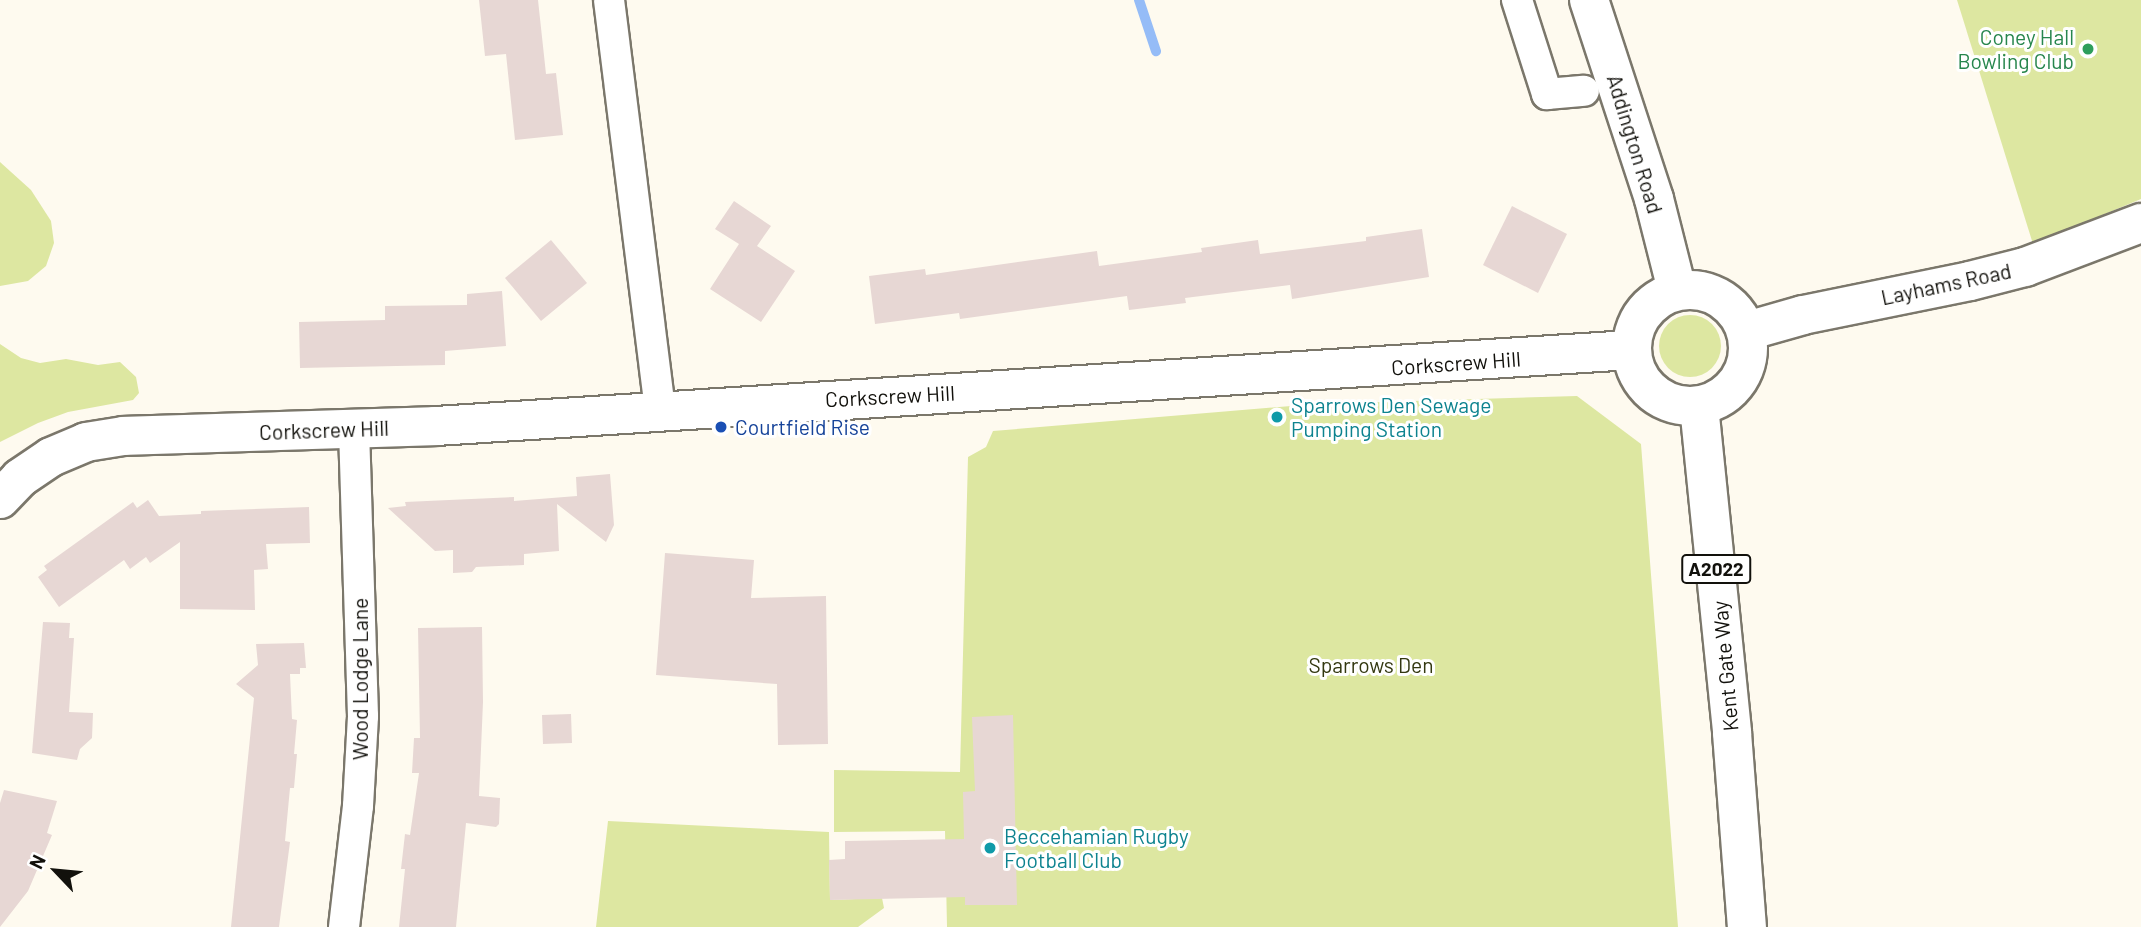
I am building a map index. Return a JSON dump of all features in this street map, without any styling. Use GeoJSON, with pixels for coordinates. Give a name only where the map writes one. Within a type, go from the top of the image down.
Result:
{"type":"FeatureCollection","features":[{"type":"Feature","properties":{"kind":"street"},"geometry":{"type":"LineString","coordinates":[[609,0],[660,411]]}},
{"type":"Feature","properties":{"kind":"street"},"geometry":{"type":"LineString","coordinates":[[1517,0],[1547,94],[1584,91]]}},
{"type":"Feature","properties":{"kind":"street","name":"Addington Road"},"geometry":{"type":"LineString","coordinates":[[1589,0],[1654,199],[1677,290]]}},
{"type":"Feature","properties":{"kind":"street","name":"Layhams Road"},"geometry":{"type":"LineString","coordinates":[[1747,331],[1834,308],[1970,281],[2025,267],[2071,252],[2141,223]]}},
{"type":"Feature","properties":{"kind":"street"},"geometry":{"type":"LineString","coordinates":[[1677,290],[1698,290],[1717,296],[1733,308],[1747,331],[1749,345],[1746,365],[1738,382],[1726,395],[1699,406],[1674,405],[1658,398],[1644,386],[1635,370],[1631,350],[1634,330],[1643,312],[1658,298],[1677,290]]}},
{"type":"Feature","properties":{"kind":"street","name":"Corkscrew Hill"},"geometry":{"type":"LineString","coordinates":[[0,499],[20,478],[51,457],[104,438],[354,430],[1631,350]]}},
{"type":"Feature","properties":{"kind":"street","name":"Kent Gate Way"},"geometry":{"type":"LineString","coordinates":[[1699,406],[1732,733],[1747,927]]}},
{"type":"Feature","properties":{"kind":"street","name":"Wood Lodge Lane"},"geometry":{"type":"LineString","coordinates":[[344,927],[358,806],[363,716],[354,430]]}},
{"type":"Feature","properties":{"kind":"green space"},"geometry":{"type":"Polygon","coordinates":[[[1957,0],[2141,0],[2141,199],[2033,244],[1957,0]]]}},
{"type":"Feature","properties":{"kind":"green space"},"geometry":{"type":"Polygon","coordinates":[[[0,162],[31,190],[51,221],[54,243],[46,266],[28,281],[0,286],[0,162]]]}},
{"type":"Feature","properties":{"kind":"green space"},"geometry":{"type":"Polygon","coordinates":[[[1684,315],[1696,315],[1712,324],[1719,334],[1719,358],[1712,368],[1696,377],[1684,377],[1673,372],[1664,363],[1659,352],[1659,340],[1664,329],[1673,320],[1684,315]]]}},
{"type":"Feature","properties":{"kind":"green space"},"geometry":{"type":"Polygon","coordinates":[[[0,344],[21,358],[40,363],[66,359],[98,365],[120,362],[136,377],[139,393],[133,400],[68,412],[0,442],[0,344]]]}},
{"type":"Feature","properties":{"kind":"green space","name":"Sparrows Den"},"geometry":{"type":"Polygon","coordinates":[[[1577,396],[1641,444],[1678,927],[947,927],[945,831],[834,832],[834,770],[960,772],[968,457],[986,447],[993,431],[1315,404],[1577,396]]]}},
{"type":"Feature","properties":{"kind":"green space"},"geometry":{"type":"Polygon","coordinates":[[[608,821],[829,832],[830,900],[882,898],[884,908],[858,927],[596,927],[608,821]]]}},
{"type":"Feature","properties":{"kind":"building"},"geometry":{"type":"Polygon","coordinates":[[[479,0],[538,0],[546,74],[556,73],[563,135],[515,140],[506,54],[485,56],[479,0]]]}},
{"type":"Feature","properties":{"kind":"building"},"geometry":{"type":"Polygon","coordinates":[[[734,201],[771,226],[757,246],[795,271],[761,322],[710,289],[739,244],[715,229],[734,201]]]}},
{"type":"Feature","properties":{"kind":"building"},"geometry":{"type":"Polygon","coordinates":[[[1512,206],[1567,234],[1538,293],[1483,265],[1512,206]]]}},
{"type":"Feature","properties":{"kind":"building"},"geometry":{"type":"Polygon","coordinates":[[[1422,229],[1429,277],[1292,299],[1290,285],[1185,298],[1186,303],[1129,310],[1127,296],[960,319],[959,313],[875,324],[869,276],[925,269],[926,275],[1097,251],[1099,266],[1202,252],[1201,248],[1258,240],[1260,254],[1366,241],[1366,237],[1422,229]]]}},
{"type":"Feature","properties":{"kind":"building"},"geometry":{"type":"Polygon","coordinates":[[[551,240],[587,283],[541,321],[505,278],[551,240]]]}},
{"type":"Feature","properties":{"kind":"building"},"geometry":{"type":"Polygon","coordinates":[[[502,291],[506,346],[445,351],[445,365],[300,368],[299,322],[385,320],[385,306],[467,305],[467,294],[502,291]]]}},
{"type":"Feature","properties":{"kind":"building"},"geometry":{"type":"Polygon","coordinates":[[[610,474],[614,525],[606,542],[557,504],[559,551],[524,554],[524,565],[476,567],[472,572],[453,573],[453,550],[435,551],[388,508],[406,506],[405,502],[514,497],[514,501],[577,496],[576,477],[610,474]]]}},
{"type":"Feature","properties":{"kind":"building"},"geometry":{"type":"Polygon","coordinates":[[[148,500],[159,516],[201,514],[201,511],[309,507],[310,543],[266,544],[268,569],[254,570],[255,610],[180,609],[180,542],[150,563],[146,557],[130,569],[124,560],[59,607],[38,577],[47,570],[44,566],[133,502],[137,508],[148,500]]]}},
{"type":"Feature","properties":{"kind":"building"},"geometry":{"type":"Polygon","coordinates":[[[665,553],[754,560],[751,598],[826,596],[828,744],[778,745],[777,684],[656,675],[665,553]]]}},
{"type":"Feature","properties":{"kind":"building"},"geometry":{"type":"Polygon","coordinates":[[[43,622],[70,623],[69,638],[74,638],[69,712],[93,713],[92,738],[80,749],[77,760],[32,753],[43,622]]]}},
{"type":"Feature","properties":{"kind":"building"},"geometry":{"type":"Polygon","coordinates":[[[482,627],[483,702],[479,796],[500,798],[499,824],[496,827],[466,823],[456,927],[399,927],[405,869],[401,869],[405,834],[410,835],[419,773],[412,773],[414,738],[420,738],[418,628],[482,627]]]}},
{"type":"Feature","properties":{"kind":"building"},"geometry":{"type":"Polygon","coordinates":[[[304,643],[306,668],[300,668],[300,674],[290,674],[292,719],[297,720],[294,754],[297,754],[294,788],[290,788],[285,841],[290,842],[279,927],[231,927],[254,698],[236,684],[258,665],[256,644],[304,643]]]}},
{"type":"Feature","properties":{"kind":"building"},"geometry":{"type":"Polygon","coordinates":[[[571,714],[572,743],[543,744],[542,715],[571,714]]]}},
{"type":"Feature","properties":{"kind":"building"},"geometry":{"type":"Polygon","coordinates":[[[1013,715],[1017,905],[965,905],[965,897],[830,900],[829,860],[845,859],[845,841],[964,839],[963,792],[975,791],[972,717],[1013,715]]]}},
{"type":"Feature","properties":{"kind":"building"},"geometry":{"type":"Polygon","coordinates":[[[4,790],[57,801],[47,833],[52,835],[28,891],[0,927],[0,803],[4,790]]]}},
{"type":"Feature","properties":{"kind":"waterway"},"geometry":{"type":"LineString","coordinates":[[1139,0],[1156,51]]}},
{"type":"Feature","properties":{"kind":"place","name":"Coney Hall Bowling Club"},"geometry":{"type":"Point","coordinates":[2088,49]}},
{"type":"Feature","properties":{"kind":"place","name":"Sparrows Den Sewage Pumping Station"},"geometry":{"type":"Point","coordinates":[1277,417]}},
{"type":"Feature","properties":{"kind":"place","name":"Courtfield Rise"},"geometry":{"type":"Point","coordinates":[721,427]}},
{"type":"Feature","properties":{"kind":"place","name":"Beccehamian Rugby Football Club"},"geometry":{"type":"Point","coordinates":[990,848]}}]}
